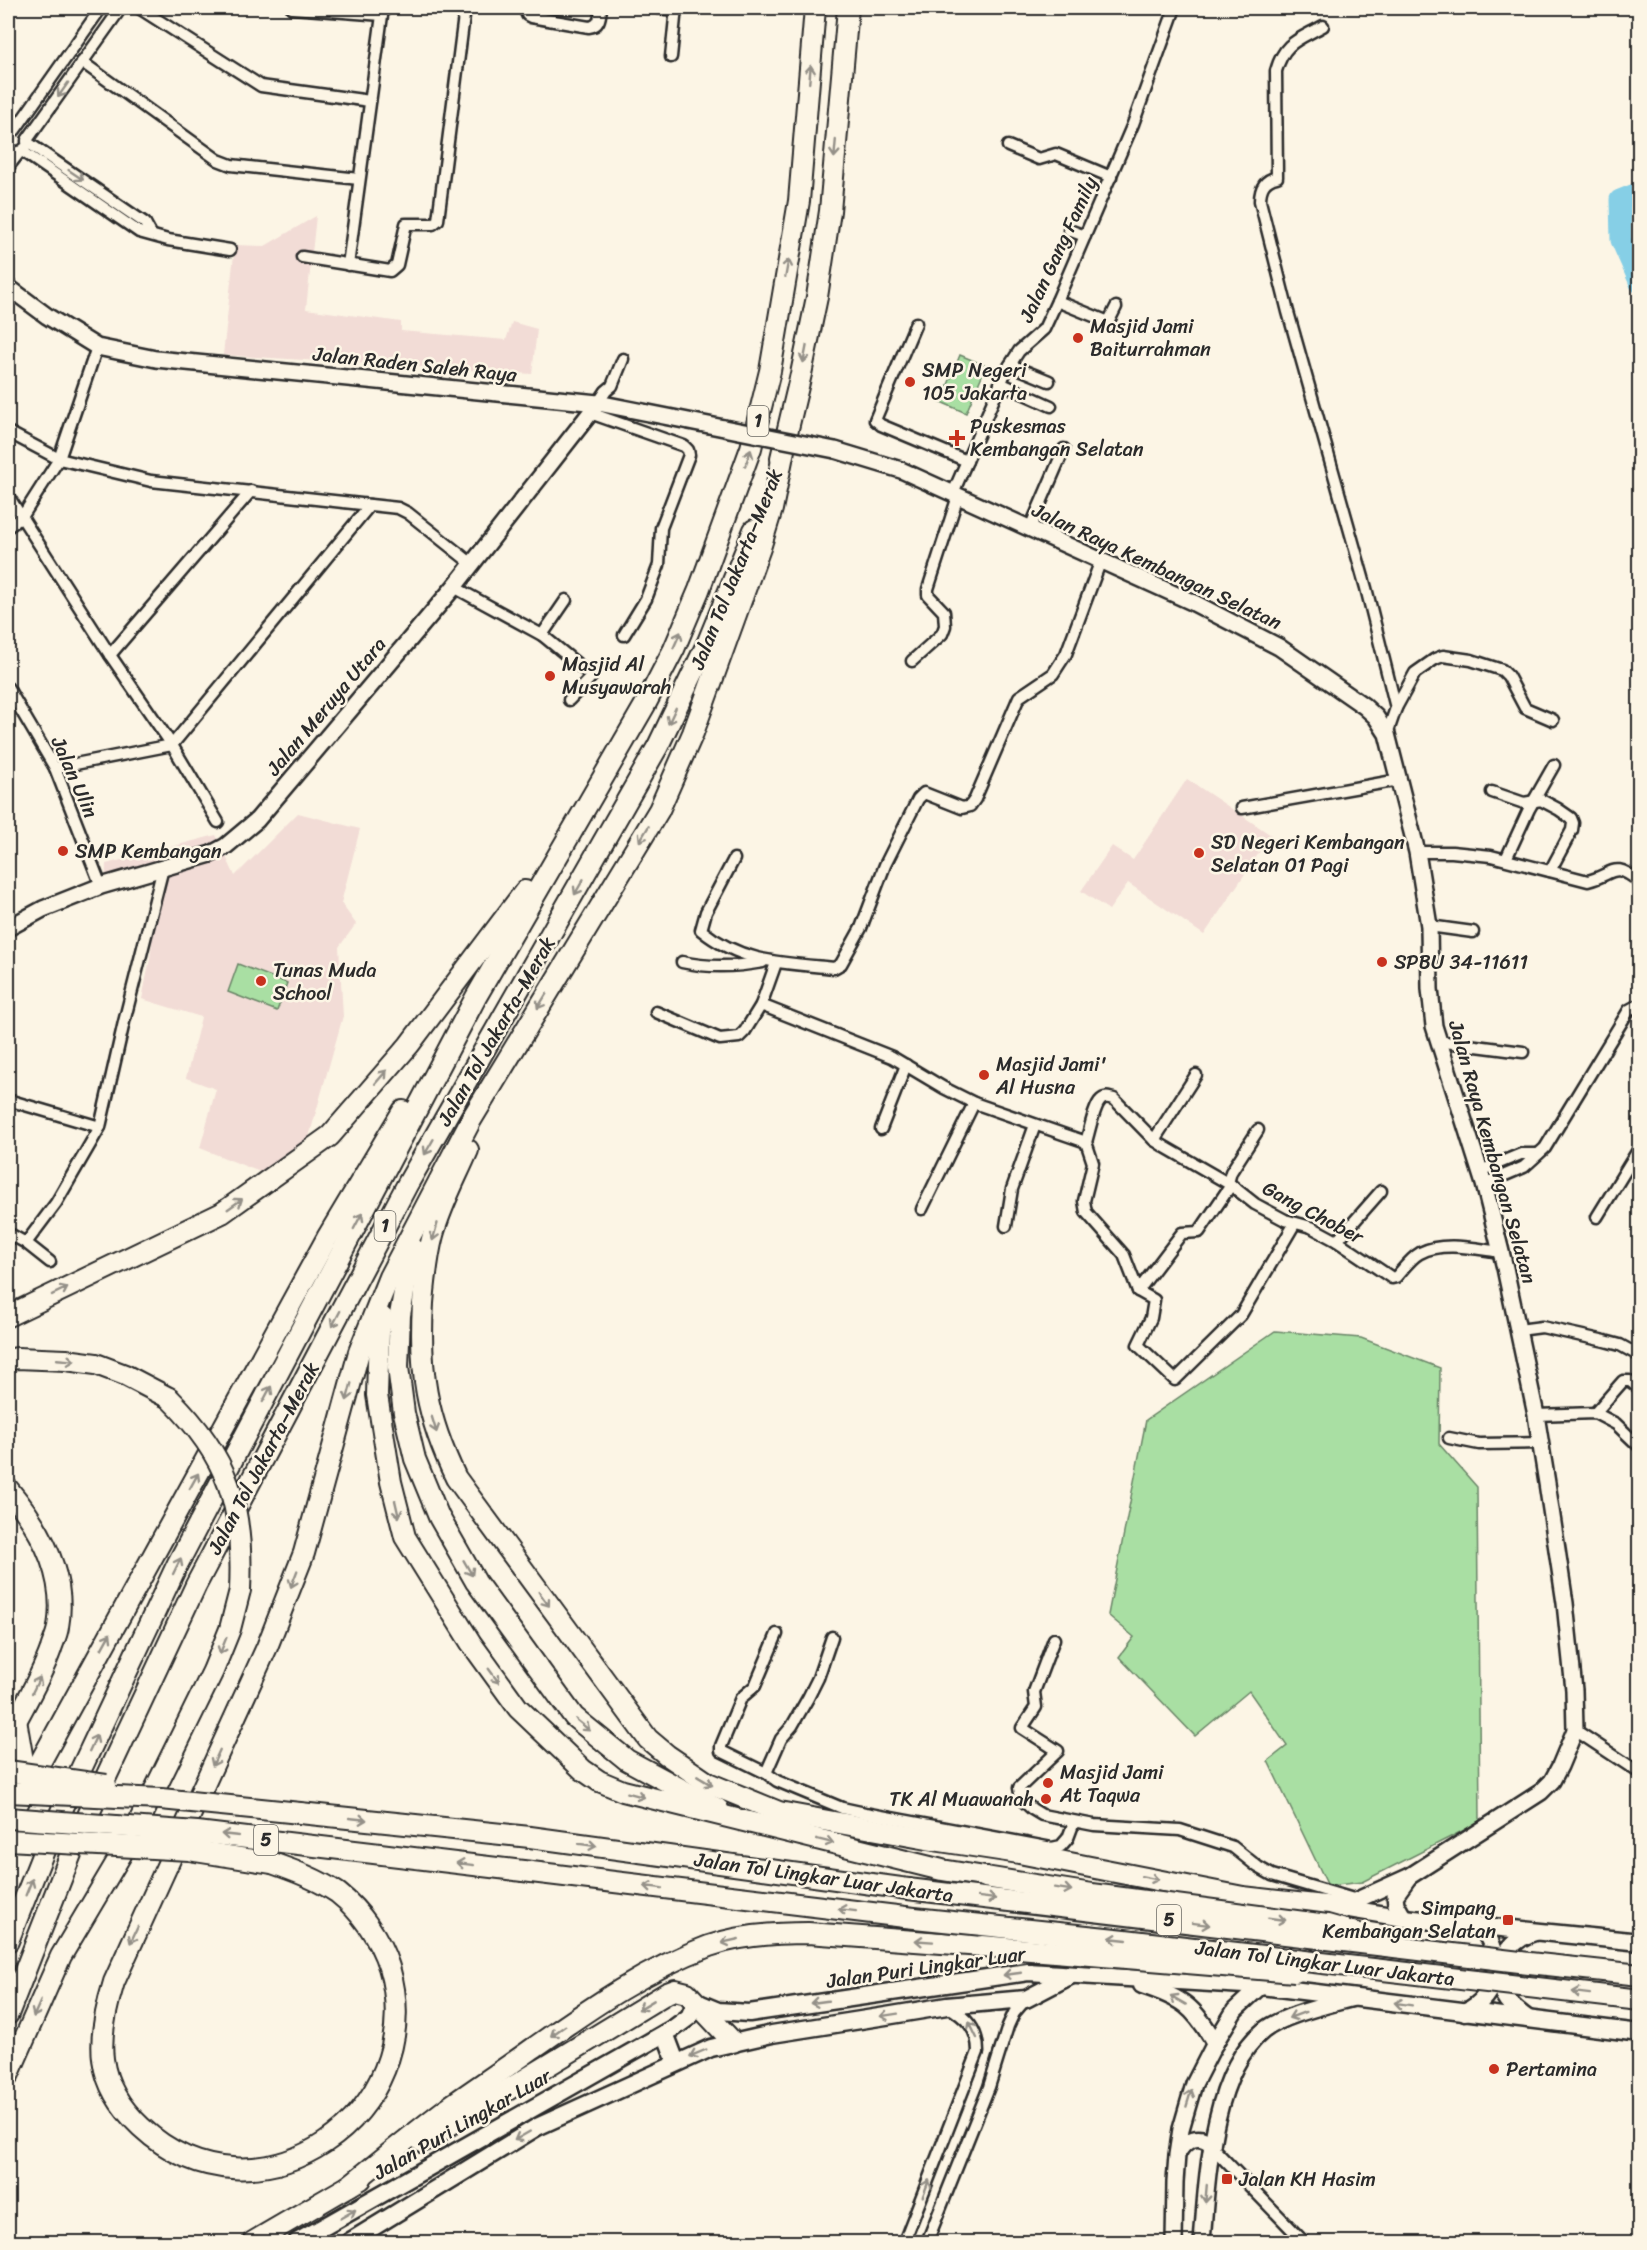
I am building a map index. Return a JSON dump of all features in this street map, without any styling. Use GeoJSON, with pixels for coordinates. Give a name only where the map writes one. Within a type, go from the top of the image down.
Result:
{"type":"FeatureCollection","features":[{"type":"Feature","properties":{"kind":"highway","name":"Jalan Tol Jakarta–Merak"},"geometry":{"type":"LineString","coordinates":[[8,1941],[51,1833],[177,1565],[476,997],[645,705],[674,649],[699,590],[751,448],[770,371],[799,201],[815,8]]}},
{"type":"Feature","properties":{"kind":"highway","name":"Jalan Tol Jakarta–Merak"},"geometry":{"type":"LineString","coordinates":[[8,2014],[76,1840],[196,1585],[407,1185],[658,746],[706,644],[784,450],[814,308],[830,211],[848,8]]}},
{"type":"Feature","properties":{"kind":"highway"},"geometry":{"type":"LineString","coordinates":[[8,1840],[189,1850],[272,1863],[326,1886],[351,1905],[369,1926],[386,1958],[394,1987],[396,2006],[393,2040],[386,2065],[363,2109],[336,2135],[307,2154],[288,2161],[251,2169],[228,2168],[183,2156],[156,2141],[128,2114],[111,2086],[103,2067],[102,2037],[107,2008],[114,1982],[126,1953],[267,1647],[300,1564],[359,1352],[389,1277],[471,1120],[659,810],[722,658],[772,509],[784,450]]}},
{"type":"Feature","properties":{"kind":"highway"},"geometry":{"type":"LineString","coordinates":[[8,1316],[222,1213],[330,1136],[409,1045],[566,840]]}},
{"type":"Feature","properties":{"kind":"highway"},"geometry":{"type":"LineString","coordinates":[[8,1820],[332,1229],[385,1139],[476,997]]}},
{"type":"Feature","properties":{"kind":"highway"},"geometry":{"type":"LineString","coordinates":[[505,1062],[480,1125],[445,1200],[433,1235],[425,1275],[422,1319],[422,1368],[429,1406],[441,1446],[456,1478],[648,1739],[708,1784],[778,1812],[1019,1853],[1243,1897],[1350,1904]]}},
{"type":"Feature","properties":{"kind":"highway"},"geometry":{"type":"LineString","coordinates":[[421,1213],[403,1292],[399,1367],[404,1413],[415,1459],[439,1517],[476,1582],[574,1717],[627,1760],[713,1804],[729,1818]]}},
{"type":"Feature","properties":{"kind":"highway"},"geometry":{"type":"LineString","coordinates":[[389,1277],[379,1332],[376,1395],[399,1517],[405,1537],[471,1643],[518,1708],[583,1770],[599,1781],[623,1791],[942,1870],[1092,1894],[1327,1925],[1431,1953]]}},
{"type":"Feature","properties":{"kind":"highway"},"geometry":{"type":"LineString","coordinates":[[8,1360],[17,1358],[66,1360],[96,1364],[125,1375],[169,1398],[190,1419],[220,1461],[237,1511],[242,1551],[240,1590],[230,1629],[213,1671],[131,1838],[61,1956],[8,2076]]}},
{"type":"Feature","properties":{"kind":"highway"},"geometry":{"type":"LineString","coordinates":[[8,1489],[28,1514],[48,1548],[57,1582],[59,1603],[58,1628],[47,1660],[37,1685],[12,1728],[27,1784]]}},
{"type":"Feature","properties":{"kind":"highway"},"geometry":{"type":"LineString","coordinates":[[8,1771],[137,1790],[161,1799]]}},
{"type":"Feature","properties":{"kind":"highway","name":"Jalan Tol Lingkar Luar Jakarta"},"geometry":{"type":"LineString","coordinates":[[8,1792],[161,1799],[530,1837],[908,1889],[1431,1953],[1640,1976]]}},
{"type":"Feature","properties":{"kind":"highway","name":"Jalan Tol Lingkar Luar Jakarta"},"geometry":{"type":"LineString","coordinates":[[8,1820],[197,1832],[905,1917],[1427,1974],[1640,2000]]}},
{"type":"Feature","properties":{"kind":"highway"},"geometry":{"type":"LineString","coordinates":[[349,2186],[446,2110],[575,2019],[642,1977],[711,1946],[780,1933],[808,1933],[1325,1975],[1427,1974]]}},
{"type":"Feature","properties":{"kind":"highway"},"geometry":{"type":"LineString","coordinates":[[253,2242],[667,1993],[681,1990],[687,1993],[733,2042]]}},
{"type":"Feature","properties":{"kind":"main road","name":"Jalan Raden Saleh Raya"},"geometry":{"type":"LineString","coordinates":[[8,287],[47,316],[97,347],[156,359],[594,408],[724,428],[835,450]]}},
{"type":"Feature","properties":{"kind":"main road","name":"Jalan Meruya Utara"},"geometry":{"type":"LineString","coordinates":[[8,927],[43,909],[101,886],[218,850],[257,820],[454,587],[594,408]]}},
{"type":"Feature","properties":{"kind":"main road","name":"Jalan Raya Kembangan Selatan"},"geometry":{"type":"LineString","coordinates":[[835,450],[901,470],[1194,603],[1279,647],[1364,706],[1376,717],[1387,734],[1417,852],[1429,926],[1431,998],[1437,1041],[1482,1178],[1519,1330],[1536,1415],[1565,1604],[1574,1690],[1575,1730],[1560,1766],[1552,1781],[1541,1792],[1410,1876],[1350,1904],[1236,2010],[1215,2043],[1194,2084],[1181,2129],[1175,2181],[1174,2242]]}},
{"type":"Feature","properties":{"kind":"main road","name":"Jalan Raya Kembangan Selatan"},"geometry":{"type":"LineString","coordinates":[[1404,1918],[1396,1904],[1395,1896],[1410,1876]]}},
{"type":"Feature","properties":{"kind":"main road"},"geometry":{"type":"LineString","coordinates":[[1350,1904],[1404,1918],[1640,1942]]}},
{"type":"Feature","properties":{"kind":"main road"},"geometry":{"type":"LineString","coordinates":[[1459,2011],[1475,1999],[1486,1976],[1487,1962],[1483,1946],[1479,1936],[1468,1925]]}},
{"type":"Feature","properties":{"kind":"main road"},"geometry":{"type":"LineString","coordinates":[[1459,2011],[1482,2000],[1495,1977],[1497,1965],[1495,1952],[1491,1941],[1481,1928],[1499,1928]]}},
{"type":"Feature","properties":{"kind":"main road"},"geometry":{"type":"LineString","coordinates":[[1529,2019],[1506,1999],[1499,1974],[1500,1965],[1508,1949],[1520,1938],[1537,1932]]}},
{"type":"Feature","properties":{"kind":"main road"},"geometry":{"type":"LineString","coordinates":[[1283,1965],[1284,1977],[1295,1990]]}},
{"type":"Feature","properties":{"kind":"main road","name":"Jalan Puri Lingkar Luar"},"geometry":{"type":"LineString","coordinates":[[297,2242],[665,2033],[689,2017],[696,2002],[718,2011],[749,2013],[1028,1972],[1070,1976]]}},
{"type":"Feature","properties":{"kind":"main road"},"geometry":{"type":"LineString","coordinates":[[1070,1976],[1204,1981],[1261,1986],[1640,2033]]}},
{"type":"Feature","properties":{"kind":"main road","name":"Jalan Puri Lingkar Luar"},"geometry":{"type":"LineString","coordinates":[[349,2242],[537,2127],[711,2048],[772,2034],[947,2006],[1026,1999],[1070,1976]]}},
{"type":"Feature","properties":{"kind":"main road"},"geometry":{"type":"LineString","coordinates":[[1124,1979],[1164,1992],[1187,2006],[1201,2018],[1215,2043]]}},
{"type":"Feature","properties":{"kind":"main road"},"geometry":{"type":"LineString","coordinates":[[1202,2242],[1212,2146],[1224,2097],[1233,2072],[1247,2047],[1263,2030],[1278,2022],[1353,1998]]}},
{"type":"Feature","properties":{"kind":"main road"},"geometry":{"type":"LineString","coordinates":[[665,2033],[676,2062]]}},
{"type":"Feature","properties":{"kind":"main road"},"geometry":{"type":"LineString","coordinates":[[1177,2155],[1189,2140],[1199,2137],[1207,2140],[1212,2146]]}},
{"type":"Feature","properties":{"kind":"street"},"geometry":{"type":"LineString","coordinates":[[11,132],[101,8]]}},
{"type":"Feature","properties":{"kind":"street"},"geometry":{"type":"LineString","coordinates":[[8,167],[121,8]]}},
{"type":"Feature","properties":{"kind":"street"},"geometry":{"type":"LineString","coordinates":[[139,8],[261,86],[370,101]]}},
{"type":"Feature","properties":{"kind":"street"},"geometry":{"type":"LineString","coordinates":[[292,8],[382,11],[348,265]]}},
{"type":"Feature","properties":{"kind":"street"},"geometry":{"type":"LineString","coordinates":[[303,257],[387,272],[393,270],[397,265],[406,224],[433,224],[439,217],[465,8]]}},
{"type":"Feature","properties":{"kind":"street"},"geometry":{"type":"LineString","coordinates":[[525,8],[527,15],[589,27],[596,26],[599,22],[601,8]]}},
{"type":"Feature","properties":{"kind":"street"},"geometry":{"type":"LineString","coordinates":[[658,8],[676,9],[671,57]]}},
{"type":"Feature","properties":{"kind":"street","name":"Jalan Gang Family"},"geometry":{"type":"LineString","coordinates":[[912,661],[942,634],[944,629],[944,612],[927,592],[967,461],[1010,365],[1019,351],[1044,329],[1057,301],[1142,102],[1175,8]]}},
{"type":"Feature","properties":{"kind":"street"},"geometry":{"type":"LineString","coordinates":[[1323,26],[1288,46],[1280,56],[1276,71],[1277,177],[1269,179],[1262,185],[1260,201],[1288,312],[1366,588],[1396,708]]}},
{"type":"Feature","properties":{"kind":"street"},"geometry":{"type":"LineString","coordinates":[[82,62],[218,160],[231,165],[359,179]]}},
{"type":"Feature","properties":{"kind":"street"},"geometry":{"type":"LineString","coordinates":[[11,132],[22,131],[24,146],[139,232],[168,240],[230,250]]}},
{"type":"Feature","properties":{"kind":"street"},"geometry":{"type":"LineString","coordinates":[[8,148],[14,153],[24,146]]}},
{"type":"Feature","properties":{"kind":"street"},"geometry":{"type":"LineString","coordinates":[[1008,146],[1039,159],[1056,154],[1111,177]]}},
{"type":"Feature","properties":{"kind":"street"},"geometry":{"type":"LineString","coordinates":[[1069,230],[1085,237]]}},
{"type":"Feature","properties":{"kind":"street"},"geometry":{"type":"LineString","coordinates":[[1057,301],[1106,321],[1116,307]]}},
{"type":"Feature","properties":{"kind":"street"},"geometry":{"type":"LineString","coordinates":[[916,323],[875,420],[881,425],[967,461]]}},
{"type":"Feature","properties":{"kind":"street"},"geometry":{"type":"LineString","coordinates":[[8,526],[22,517],[58,459],[97,347]]}},
{"type":"Feature","properties":{"kind":"street"},"geometry":{"type":"LineString","coordinates":[[623,359],[612,386],[594,408],[684,446],[689,455],[661,528],[659,565],[646,599],[624,635]]}},
{"type":"Feature","properties":{"kind":"street"},"geometry":{"type":"LineString","coordinates":[[1010,365],[1049,381]]}},
{"type":"Feature","properties":{"kind":"street"},"geometry":{"type":"LineString","coordinates":[[1000,383],[1051,406]]}},
{"type":"Feature","properties":{"kind":"street"},"geometry":{"type":"LineString","coordinates":[[8,432],[58,459],[151,481],[398,508],[408,513],[472,564]]}},
{"type":"Feature","properties":{"kind":"street"},"geometry":{"type":"LineString","coordinates":[[1030,528],[1064,449]]}},
{"type":"Feature","properties":{"kind":"street"},"geometry":{"type":"LineString","coordinates":[[110,655],[251,491]]}},
{"type":"Feature","properties":{"kind":"street"},"geometry":{"type":"LineString","coordinates":[[8,496],[110,655],[172,745],[218,822]]}},
{"type":"Feature","properties":{"kind":"street"},"geometry":{"type":"LineString","coordinates":[[55,768],[172,745],[370,505]]}},
{"type":"Feature","properties":{"kind":"street"},"geometry":{"type":"LineString","coordinates":[[734,859],[706,912],[700,930],[714,941],[735,951],[771,962],[834,968],[841,963],[861,928],[885,865],[918,799],[924,793],[962,808],[970,806],[1019,697],[1053,674],[1066,654],[1101,560]]}},
{"type":"Feature","properties":{"kind":"street"},"geometry":{"type":"LineString","coordinates":[[454,587],[543,635],[592,676],[570,700]]}},
{"type":"Feature","properties":{"kind":"street"},"geometry":{"type":"LineString","coordinates":[[543,635],[566,600]]}},
{"type":"Feature","properties":{"kind":"street"},"geometry":{"type":"LineString","coordinates":[[1387,734],[1396,708],[1415,673],[1443,656],[1453,656],[1502,670],[1508,676],[1522,705],[1553,720]]}},
{"type":"Feature","properties":{"kind":"street","name":"Jalan Ulin"},"geometry":{"type":"LineString","coordinates":[[8,688],[55,768],[101,886]]}},
{"type":"Feature","properties":{"kind":"street"},"geometry":{"type":"LineString","coordinates":[[1506,859],[1554,765]]}},
{"type":"Feature","properties":{"kind":"street"},"geometry":{"type":"LineString","coordinates":[[1242,808],[1399,780]]}},
{"type":"Feature","properties":{"kind":"street"},"geometry":{"type":"LineString","coordinates":[[1492,792],[1524,803],[1541,801],[1566,813],[1573,823],[1550,871]]}},
{"type":"Feature","properties":{"kind":"street"},"geometry":{"type":"LineString","coordinates":[[1417,852],[1452,852],[1506,859],[1588,881],[1598,879],[1613,870],[1622,870],[1640,882]]}},
{"type":"Feature","properties":{"kind":"street"},"geometry":{"type":"LineString","coordinates":[[26,1243],[56,1203],[100,1127],[163,868]]}},
{"type":"Feature","properties":{"kind":"street"},"geometry":{"type":"LineString","coordinates":[[1429,926],[1473,932]]}},
{"type":"Feature","properties":{"kind":"street"},"geometry":{"type":"LineString","coordinates":[[682,962],[700,966],[740,967],[771,962]]}},
{"type":"Feature","properties":{"kind":"street"},"geometry":{"type":"LineString","coordinates":[[656,1012],[720,1039],[739,1037],[760,1005],[771,962]]}},
{"type":"Feature","properties":{"kind":"street"},"geometry":{"type":"LineString","coordinates":[[1482,1178],[1521,1154],[1538,1154],[1545,1148],[1629,1010],[1640,1004]]}},
{"type":"Feature","properties":{"kind":"street"},"geometry":{"type":"LineString","coordinates":[[760,1005],[892,1057],[974,1103],[1086,1142],[1093,1163],[1084,1201],[1086,1212],[1124,1255],[1138,1291],[1154,1300],[1151,1318],[1138,1345],[1175,1380],[1241,1315],[1295,1223]]}},
{"type":"Feature","properties":{"kind":"street"},"geometry":{"type":"LineString","coordinates":[[1437,1041],[1523,1052]]}},
{"type":"Feature","properties":{"kind":"street"},"geometry":{"type":"LineString","coordinates":[[881,1129],[906,1065]]}},
{"type":"Feature","properties":{"kind":"street"},"geometry":{"type":"LineString","coordinates":[[1154,1140],[1196,1075]]}},
{"type":"Feature","properties":{"kind":"street","name":"Gang Chober"},"geometry":{"type":"LineString","coordinates":[[1086,1142],[1097,1105],[1101,1099],[1107,1097],[1120,1103],[1154,1140],[1229,1184],[1255,1204],[1285,1220],[1311,1227],[1337,1241],[1392,1278],[1419,1254],[1433,1248],[1448,1247],[1501,1252]]}},
{"type":"Feature","properties":{"kind":"street"},"geometry":{"type":"LineString","coordinates":[[8,1100],[100,1127]]}},
{"type":"Feature","properties":{"kind":"street"},"geometry":{"type":"LineString","coordinates":[[922,1209],[974,1103]]}},
{"type":"Feature","properties":{"kind":"street"},"geometry":{"type":"LineString","coordinates":[[1006,1226],[1012,1189],[1035,1125]]}},
{"type":"Feature","properties":{"kind":"street"},"geometry":{"type":"LineString","coordinates":[[1138,1291],[1182,1233],[1199,1232],[1229,1184],[1231,1172],[1258,1130]]}},
{"type":"Feature","properties":{"kind":"street"},"geometry":{"type":"LineString","coordinates":[[1597,1217],[1640,1147]]}},
{"type":"Feature","properties":{"kind":"street"},"geometry":{"type":"LineString","coordinates":[[1337,1241],[1381,1191]]}},
{"type":"Feature","properties":{"kind":"street"},"geometry":{"type":"LineString","coordinates":[[8,1233],[26,1243],[50,1262]]}},
{"type":"Feature","properties":{"kind":"street"},"geometry":{"type":"LineString","coordinates":[[1519,1330],[1542,1327],[1620,1345],[1640,1356]]}},
{"type":"Feature","properties":{"kind":"street"},"geometry":{"type":"LineString","coordinates":[[1595,1413],[1623,1381],[1630,1381],[1640,1389]]}},
{"type":"Feature","properties":{"kind":"street"},"geometry":{"type":"LineString","coordinates":[[1536,1415],[1595,1413],[1616,1424],[1640,1447]]}},
{"type":"Feature","properties":{"kind":"street"},"geometry":{"type":"LineString","coordinates":[[1449,1438],[1479,1444],[1541,1443]]}},
{"type":"Feature","properties":{"kind":"street"},"geometry":{"type":"LineString","coordinates":[[777,1634],[755,1686],[741,1698],[720,1749],[777,1781],[842,1808],[1052,1848],[1062,1846],[1074,1822]]}},
{"type":"Feature","properties":{"kind":"street"},"geometry":{"type":"LineString","coordinates":[[766,1773],[781,1739],[792,1726],[818,1678],[832,1637]]}},
{"type":"Feature","properties":{"kind":"street"},"geometry":{"type":"LineString","coordinates":[[1054,1639],[1034,1692],[1036,1707],[1022,1728],[1058,1751],[1020,1786],[1021,1799],[1032,1809],[1042,1815],[1074,1822],[1180,1830],[1196,1834],[1233,1847],[1272,1875],[1350,1904]]}},
{"type":"Feature","properties":{"kind":"street"},"geometry":{"type":"LineString","coordinates":[[1575,1730],[1637,1768]]}},
{"type":"Feature","properties":{"kind":"street"},"geometry":{"type":"LineString","coordinates":[[927,2242],[989,2087],[1008,2026],[1014,2013],[1026,1999]]}},
{"type":"Feature","properties":{"kind":"street"},"geometry":{"type":"LineString","coordinates":[[904,2242],[978,2052],[978,2041],[969,2022],[947,2006]]}},
{"type":"Feature","properties":{"kind":"street"},"geometry":{"type":"LineString","coordinates":[[1212,2146],[1304,2242]]}},
{"type":"Feature","properties":{"kind":"shaded area"},"geometry":{"type":"Polygon","coordinates":[[[316,216],[306,309],[401,322],[401,331],[506,340],[512,322],[537,329],[532,374],[223,355],[235,245],[265,246],[316,216]]]}},
{"type":"Feature","properties":{"kind":"shaded area","name":"SD Negeri Kembangan Selatan 01 Pagi"},"geometry":{"type":"Polygon","coordinates":[[[1187,779],[1271,835],[1204,935],[1128,883],[1109,910],[1081,891],[1112,846],[1133,860],[1187,779]]]}},
{"type":"Feature","properties":{"kind":"shaded area"},"geometry":{"type":"Polygon","coordinates":[[[298,813],[360,829],[341,903],[356,924],[339,947],[343,1016],[309,1137],[265,1174],[200,1148],[216,1089],[186,1078],[201,1017],[142,999],[150,959],[160,872],[105,888],[106,864],[216,835],[235,876],[298,813]]]}},
{"type":"Feature","properties":{"kind":"green space"},"geometry":{"type":"Polygon","coordinates":[[[960,355],[986,366],[966,413],[941,402],[960,355]]]}},
{"type":"Feature","properties":{"kind":"green space"},"geometry":{"type":"Polygon","coordinates":[[[238,964],[287,983],[277,1011],[228,992],[238,964]]]}},
{"type":"Feature","properties":{"kind":"green space"},"geometry":{"type":"Polygon","coordinates":[[[1275,1331],[1361,1338],[1440,1368],[1439,1444],[1477,1487],[1480,1822],[1362,1882],[1328,1886],[1268,1761],[1287,1746],[1249,1691],[1195,1736],[1119,1657],[1134,1637],[1108,1615],[1146,1420],[1275,1331]]]}},
{"type":"Feature","properties":{"kind":"waterway"},"geometry":{"type":"LineString","coordinates":[[1640,192],[1620,200],[1621,240],[1640,283]]}},
{"type":"Feature","properties":{"kind":"place","name":"Masjid Jami Baiturrahman"},"geometry":{"type":"Point","coordinates":[1078,338]}},
{"type":"Feature","properties":{"kind":"place","name":"SMP Negeri 105 Jakarta"},"geometry":{"type":"Point","coordinates":[910,382]}},
{"type":"Feature","properties":{"kind":"place","name":"Puskesmas Kembangan Selatan"},"geometry":{"type":"Point","coordinates":[957,438]}},
{"type":"Feature","properties":{"kind":"place","name":"Masjid Al Musyawarah"},"geometry":{"type":"Point","coordinates":[550,676]}},
{"type":"Feature","properties":{"kind":"place","name":"SMP Kembangan"},"geometry":{"type":"Point","coordinates":[63,851]}},
{"type":"Feature","properties":{"kind":"place","name":"SD Negeri Kembangan Selatan 01 Pagi"},"geometry":{"type":"Point","coordinates":[1199,853]}},
{"type":"Feature","properties":{"kind":"place","name":"SPBU 34-11611"},"geometry":{"type":"Point","coordinates":[1382,962]}},
{"type":"Feature","properties":{"kind":"place","name":"Tunas Muda School"},"geometry":{"type":"Point","coordinates":[261,981]}},
{"type":"Feature","properties":{"kind":"place","name":"Masjid Jami' Al Husna"},"geometry":{"type":"Point","coordinates":[984,1075]}},
{"type":"Feature","properties":{"kind":"place","name":"Masjid Jami At Taqwa"},"geometry":{"type":"Point","coordinates":[1048,1783]}},
{"type":"Feature","properties":{"kind":"place","name":"TK Al Muawanah"},"geometry":{"type":"Point","coordinates":[1046,1799]}},
{"type":"Feature","properties":{"kind":"place","name":"Simpang Kembangan Selatan"},"geometry":{"type":"Point","coordinates":[1508,1920]}},
{"type":"Feature","properties":{"kind":"place","name":"Pertamina"},"geometry":{"type":"Point","coordinates":[1494,2069]}},
{"type":"Feature","properties":{"kind":"place","name":"Jalan KH Hasim"},"geometry":{"type":"Point","coordinates":[1227,2179]}}]}
